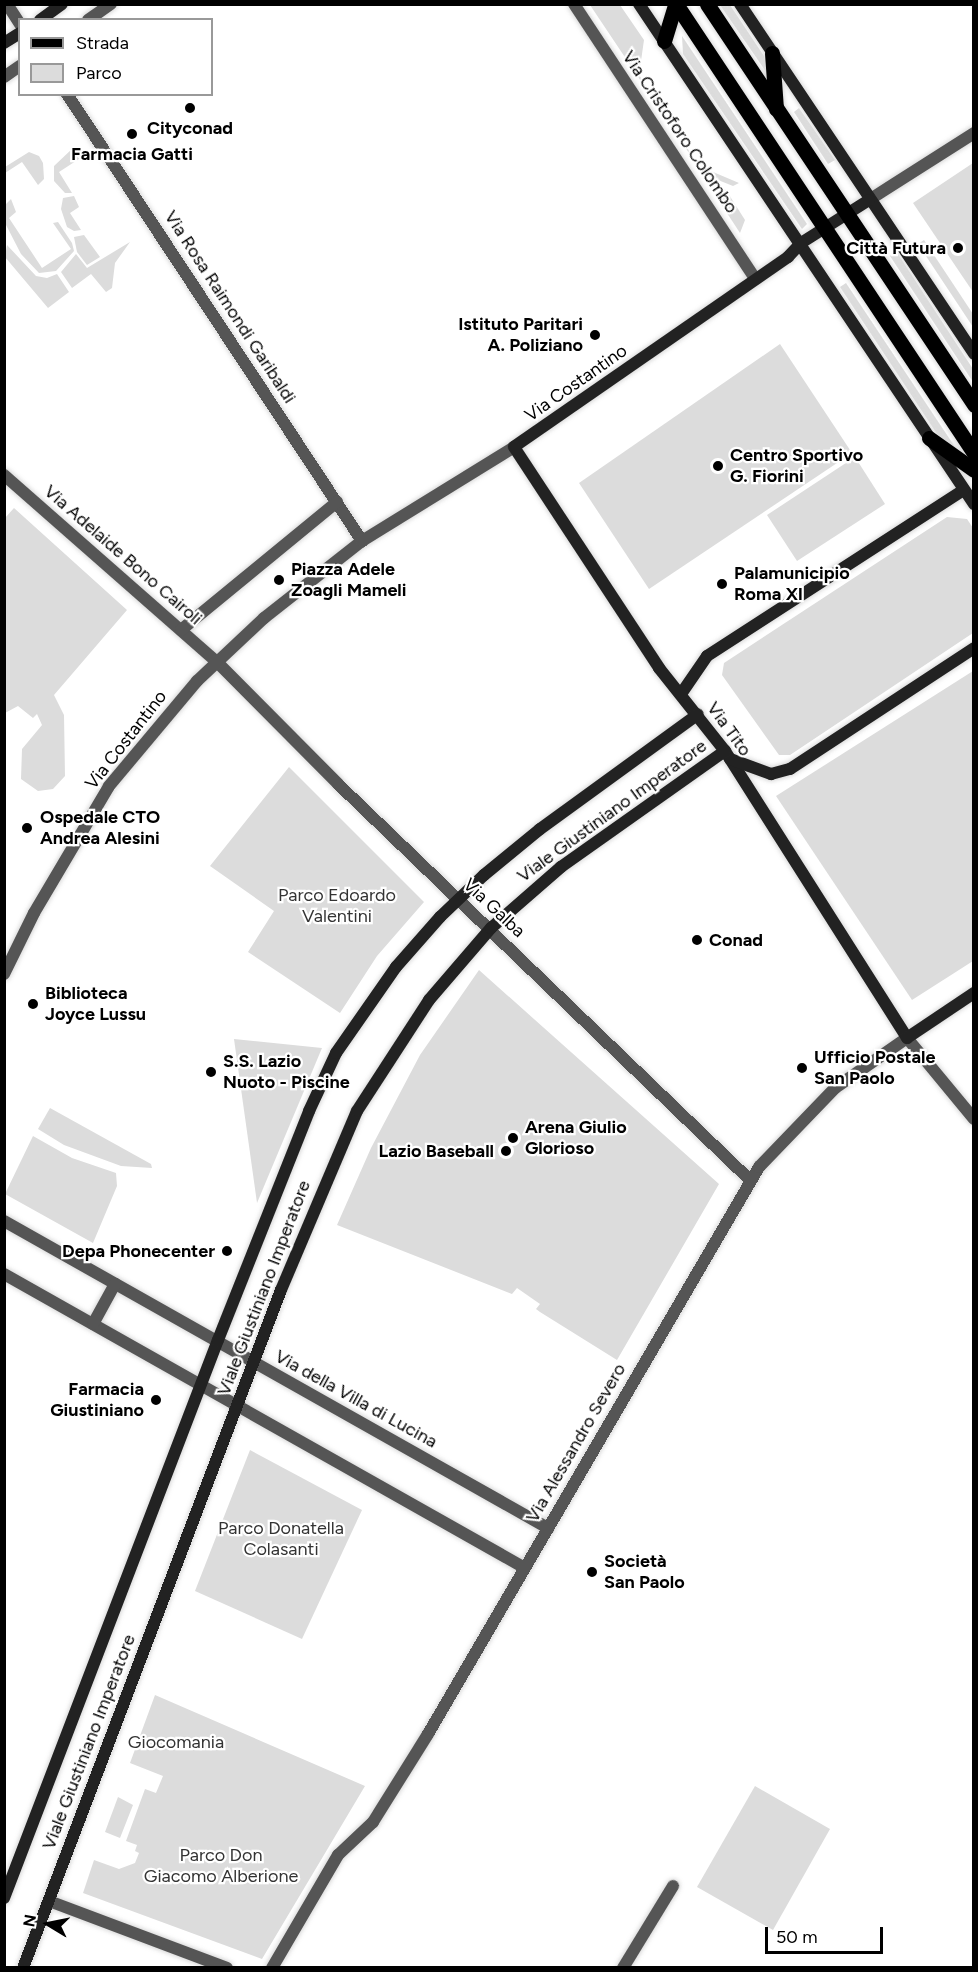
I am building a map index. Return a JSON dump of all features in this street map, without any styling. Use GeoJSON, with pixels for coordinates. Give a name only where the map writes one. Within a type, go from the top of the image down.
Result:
{"type":"FeatureCollection","features":[{"type":"Feature","properties":{"kind":"main road"},"geometry":{"type":"LineString","coordinates":[[664,41],[676,4]]}},
{"type":"Feature","properties":{"kind":"main road"},"geometry":{"type":"LineString","coordinates":[[676,4],[974,453]]}},
{"type":"Feature","properties":{"kind":"main road"},"geometry":{"type":"LineString","coordinates":[[707,4],[974,405]]}},
{"type":"Feature","properties":{"kind":"main road"},"geometry":{"type":"LineString","coordinates":[[772,53],[776,109]]}},
{"type":"Feature","properties":{"kind":"main road"},"geometry":{"type":"LineString","coordinates":[[929,438],[974,470]]}},
{"type":"Feature","properties":{"kind":"street"},"geometry":{"type":"LineString","coordinates":[[43,18],[62,4]]}},
{"type":"Feature","properties":{"kind":"street"},"geometry":{"type":"LineString","coordinates":[[91,18],[111,4]]}},
{"type":"Feature","properties":{"kind":"street","name":"Via Cristoforo Colombo"},"geometry":{"type":"LineString","coordinates":[[574,4],[755,279]]}},
{"type":"Feature","properties":{"kind":"street","name":"Via Cristoforo Colombo"},"geometry":{"type":"LineString","coordinates":[[639,4],[974,504]]}},
{"type":"Feature","properties":{"kind":"street"},"geometry":{"type":"LineString","coordinates":[[740,4],[974,354]]}},
{"type":"Feature","properties":{"kind":"street"},"geometry":{"type":"LineString","coordinates":[[8,7],[18,21]]}},
{"type":"Feature","properties":{"kind":"street"},"geometry":{"type":"LineString","coordinates":[[4,43],[18,34]]}},
{"type":"Feature","properties":{"kind":"street"},"geometry":{"type":"LineString","coordinates":[[4,77],[18,67]]}},
{"type":"Feature","properties":{"kind":"street","name":"Via Rosa Raimondi Garibaldi"},"geometry":{"type":"LineString","coordinates":[[68,96],[362,541]]}},
{"type":"Feature","properties":{"kind":"street"},"geometry":{"type":"LineString","coordinates":[[801,243],[974,133]]}},
{"type":"Feature","properties":{"kind":"street","name":"Via Costantino"},"geometry":{"type":"LineString","coordinates":[[362,541],[514,447],[788,257],[801,243]]}},
{"type":"Feature","properties":{"kind":"street","name":"Via Tito"},"geometry":{"type":"LineString","coordinates":[[514,447],[659,668],[698,714],[728,755],[907,1038]]}},
{"type":"Feature","properties":{"kind":"street","name":"Via Adelaide Bono Cairoli"},"geometry":{"type":"LineString","coordinates":[[4,475],[216,662]]}},
{"type":"Feature","properties":{"kind":"street"},"geometry":{"type":"LineString","coordinates":[[681,694],[707,656],[964,490]]}},
{"type":"Feature","properties":{"kind":"street"},"geometry":{"type":"LineString","coordinates":[[181,630],[337,502]]}},
{"type":"Feature","properties":{"kind":"street"},"geometry":{"type":"LineString","coordinates":[[216,662],[264,618],[362,541]]}},
{"type":"Feature","properties":{"kind":"street","name":"Viale Giustiniano Imperatore"},"geometry":{"type":"LineString","coordinates":[[23,1968],[308,1222],[357,1111],[429,1000],[491,928],[561,867],[728,755],[771,774],[790,769],[974,648]]}},
{"type":"Feature","properties":{"kind":"street","name":"Via Costantino"},"geometry":{"type":"LineString","coordinates":[[4,974],[34,913],[109,786],[216,662]]}},
{"type":"Feature","properties":{"kind":"street","name":"Via Galba"},"geometry":{"type":"LineString","coordinates":[[216,662],[458,900],[491,928],[750,1180]]}},
{"type":"Feature","properties":{"kind":"street","name":"Viale Giustiniano Imperatore"},"geometry":{"type":"LineString","coordinates":[[4,1898],[200,1385],[309,1111],[336,1053],[396,968],[458,900],[540,829],[698,714]]}},
{"type":"Feature","properties":{"kind":"street","name":"Via Alessandro Severo"},"geometry":{"type":"LineString","coordinates":[[272,1968],[338,1855],[373,1822],[416,1754],[750,1180],[822,1100],[974,993]]}},
{"type":"Feature","properties":{"kind":"street"},"geometry":{"type":"LineString","coordinates":[[907,1038],[974,1119]]}},
{"type":"Feature","properties":{"kind":"street","name":"Via della Villa di Lucina"},"geometry":{"type":"LineString","coordinates":[[4,1221],[548,1528]]}},
{"type":"Feature","properties":{"kind":"street"},"geometry":{"type":"LineString","coordinates":[[4,1275],[525,1568]]}},
{"type":"Feature","properties":{"kind":"street"},"geometry":{"type":"LineString","coordinates":[[93,1324],[115,1284]]}},
{"type":"Feature","properties":{"kind":"street"},"geometry":{"type":"LineString","coordinates":[[623,1968],[673,1886]]}},
{"type":"Feature","properties":{"kind":"street"},"geometry":{"type":"LineString","coordinates":[[49,1901],[227,1968]]}},
{"type":"Feature","properties":{"kind":"green space"},"geometry":{"type":"Polygon","coordinates":[[[590,5],[620,5],[644,40],[639,75],[699,166],[739,183],[733,186],[703,174],[590,5]]]}},
{"type":"Feature","properties":{"kind":"green space"},"geometry":{"type":"Polygon","coordinates":[[[720,5],[730,5],[764,56],[767,73],[720,5]]]}},
{"type":"Feature","properties":{"kind":"green space"},"geometry":{"type":"Polygon","coordinates":[[[682,36],[807,224],[802,229],[683,54],[682,36]]]}},
{"type":"Feature","properties":{"kind":"green space"},"geometry":{"type":"Polygon","coordinates":[[[799,108],[835,160],[828,164],[794,112],[799,108]]]}},
{"type":"Feature","properties":{"kind":"green space"},"geometry":{"type":"Polygon","coordinates":[[[73,148],[79,159],[59,172],[72,193],[65,193],[54,181],[54,166],[73,148]]]}},
{"type":"Feature","properties":{"kind":"green space"},"geometry":{"type":"Polygon","coordinates":[[[29,152],[39,156],[43,163],[44,179],[38,185],[22,162],[5,173],[5,167],[29,152]]]}},
{"type":"Feature","properties":{"kind":"green space","name":"Città Futura"},"geometry":{"type":"Polygon","coordinates":[[[973,163],[973,292],[913,203],[973,163]]]}},
{"type":"Feature","properties":{"kind":"green space"},"geometry":{"type":"Polygon","coordinates":[[[708,184],[726,190],[745,220],[740,233],[708,184]]]}},
{"type":"Feature","properties":{"kind":"green space"},"geometry":{"type":"Polygon","coordinates":[[[74,196],[79,207],[70,213],[81,230],[74,231],[67,227],[61,209],[63,198],[74,196]]]}},
{"type":"Feature","properties":{"kind":"green space"},"geometry":{"type":"Polygon","coordinates":[[[11,199],[16,212],[9,218],[42,268],[71,249],[53,223],[58,222],[72,243],[74,251],[56,271],[39,273],[21,254],[5,223],[5,205],[11,199]]]}},
{"type":"Feature","properties":{"kind":"green space"},"geometry":{"type":"Polygon","coordinates":[[[84,235],[100,257],[87,265],[77,252],[74,237],[84,235]]]}},
{"type":"Feature","properties":{"kind":"green space"},"geometry":{"type":"Polygon","coordinates":[[[924,240],[973,314],[973,327],[918,244],[924,240]]]}},
{"type":"Feature","properties":{"kind":"green space"},"geometry":{"type":"Polygon","coordinates":[[[130,242],[115,263],[112,288],[106,292],[91,274],[72,288],[61,272],[76,254],[87,268],[130,242]]]}},
{"type":"Feature","properties":{"kind":"green space"},"geometry":{"type":"Polygon","coordinates":[[[7,245],[36,276],[47,278],[57,274],[69,292],[48,308],[5,257],[7,245]]]}},
{"type":"Feature","properties":{"kind":"green space"},"geometry":{"type":"Polygon","coordinates":[[[896,251],[973,369],[973,382],[890,256],[896,251]]]}},
{"type":"Feature","properties":{"kind":"green space"},"geometry":{"type":"Polygon","coordinates":[[[846,283],[957,450],[937,434],[840,287],[846,283]]]}},
{"type":"Feature","properties":{"kind":"green space","name":"Centro Sportivo G. Fiorini"},"geometry":{"type":"Polygon","coordinates":[[[780,344],[852,453],[649,589],[579,483],[780,344]]]}},
{"type":"Feature","properties":{"kind":"green space"},"geometry":{"type":"Polygon","coordinates":[[[855,457],[885,504],[797,561],[767,515],[855,457]]]}},
{"type":"Feature","properties":{"kind":"green space"},"geometry":{"type":"Polygon","coordinates":[[[14,508],[127,610],[54,695],[64,715],[65,776],[53,789],[38,791],[21,779],[22,749],[42,725],[37,714],[33,718],[18,706],[5,713],[5,518],[14,508]]]}},
{"type":"Feature","properties":{"kind":"green space"},"geometry":{"type":"Polygon","coordinates":[[[947,517],[967,519],[973,528],[973,633],[790,755],[779,755],[722,675],[724,663],[947,517]]]}},
{"type":"Feature","properties":{"kind":"green space"},"geometry":{"type":"Polygon","coordinates":[[[973,671],[973,961],[912,1000],[776,796],[973,671]]]}},
{"type":"Feature","properties":{"kind":"green space","name":"Parco Edoardo Valentini"},"geometry":{"type":"Polygon","coordinates":[[[289,767],[424,902],[377,956],[340,1013],[248,952],[274,911],[210,866],[289,767]]]}},
{"type":"Feature","properties":{"kind":"green space","name":"Arena Giulio Glorioso"},"geometry":{"type":"Polygon","coordinates":[[[479,970],[719,1184],[617,1360],[540,1312],[536,1309],[540,1304],[517,1288],[512,1294],[337,1225],[371,1148],[420,1055],[479,970]]]}},
{"type":"Feature","properties":{"kind":"green space"},"geometry":{"type":"Polygon","coordinates":[[[234,1039],[322,1048],[257,1203],[234,1039]]]}},
{"type":"Feature","properties":{"kind":"green space"},"geometry":{"type":"Polygon","coordinates":[[[50,1108],[151,1164],[152,1168],[121,1166],[64,1145],[38,1129],[50,1108]]]}},
{"type":"Feature","properties":{"kind":"green space"},"geometry":{"type":"Polygon","coordinates":[[[33,1136],[72,1158],[116,1173],[117,1186],[93,1243],[5,1194],[33,1136]]]}},
{"type":"Feature","properties":{"kind":"green space","name":"Parco Donatella Colasanti"},"geometry":{"type":"Polygon","coordinates":[[[250,1450],[362,1510],[302,1639],[195,1591],[250,1450]]]}},
{"type":"Feature","properties":{"kind":"green space","name":"Parco Don Giacomo Alberione"},"geometry":{"type":"Polygon","coordinates":[[[155,1695],[365,1786],[262,1959],[83,1893],[94,1860],[119,1869],[135,1863],[139,1853],[135,1851],[137,1845],[126,1841],[145,1789],[156,1793],[163,1776],[130,1763],[155,1695]]]}},
{"type":"Feature","properties":{"kind":"green space"},"geometry":{"type":"Polygon","coordinates":[[[755,1786],[830,1829],[773,1930],[697,1887],[755,1786]]]}},
{"type":"Feature","properties":{"kind":"green space"},"geometry":{"type":"Polygon","coordinates":[[[118,1797],[133,1805],[120,1838],[105,1832],[118,1797]]]}},
{"type":"Feature","properties":{"kind":"place","name":"Cityconad"},"geometry":{"type":"Point","coordinates":[190,108]}},
{"type":"Feature","properties":{"kind":"place","name":"Farmacia Gatti"},"geometry":{"type":"Point","coordinates":[132,134]}},
{"type":"Feature","properties":{"kind":"place","name":"Città Futura"},"geometry":{"type":"Point","coordinates":[958,248]}},
{"type":"Feature","properties":{"kind":"place","name":"Istituto Paritari A. Poliziano"},"geometry":{"type":"Point","coordinates":[595,335]}},
{"type":"Feature","properties":{"kind":"place","name":"Centro Sportivo G. Fiorini"},"geometry":{"type":"Point","coordinates":[718,466]}},
{"type":"Feature","properties":{"kind":"place","name":"Piazza Adele Zoagli Mameli"},"geometry":{"type":"Point","coordinates":[279,580]}},
{"type":"Feature","properties":{"kind":"place","name":"Palamunicipio Roma XI"},"geometry":{"type":"Point","coordinates":[722,584]}},
{"type":"Feature","properties":{"kind":"place","name":"Ospedale CTO Andrea Alesini"},"geometry":{"type":"Point","coordinates":[27,828]}},
{"type":"Feature","properties":{"kind":"place","name":"Conad"},"geometry":{"type":"Point","coordinates":[697,940]}},
{"type":"Feature","properties":{"kind":"place","name":"Biblioteca Joyce Lussu"},"geometry":{"type":"Point","coordinates":[33,1004]}},
{"type":"Feature","properties":{"kind":"place","name":"Ufficio Postale San Paolo"},"geometry":{"type":"Point","coordinates":[802,1068]}},
{"type":"Feature","properties":{"kind":"place","name":"S.S. Lazio Nuoto - Piscine"},"geometry":{"type":"Point","coordinates":[211,1072]}},
{"type":"Feature","properties":{"kind":"place","name":"Arena Giulio Glorioso"},"geometry":{"type":"Point","coordinates":[513,1138]}},
{"type":"Feature","properties":{"kind":"place","name":"Lazio Baseball"},"geometry":{"type":"Point","coordinates":[506,1151]}},
{"type":"Feature","properties":{"kind":"place","name":"Depa Phonecenter"},"geometry":{"type":"Point","coordinates":[227,1251]}},
{"type":"Feature","properties":{"kind":"place","name":"Farmacia Giustiniano"},"geometry":{"type":"Point","coordinates":[156,1400]}},
{"type":"Feature","properties":{"kind":"place","name":"Società San Paolo"},"geometry":{"type":"Point","coordinates":[592,1572]}},
{"type":"Feature","properties":{"kind":"park label","name":"Giocomania"},"geometry":{"type":"Point","coordinates":[176,1742]}}]}
